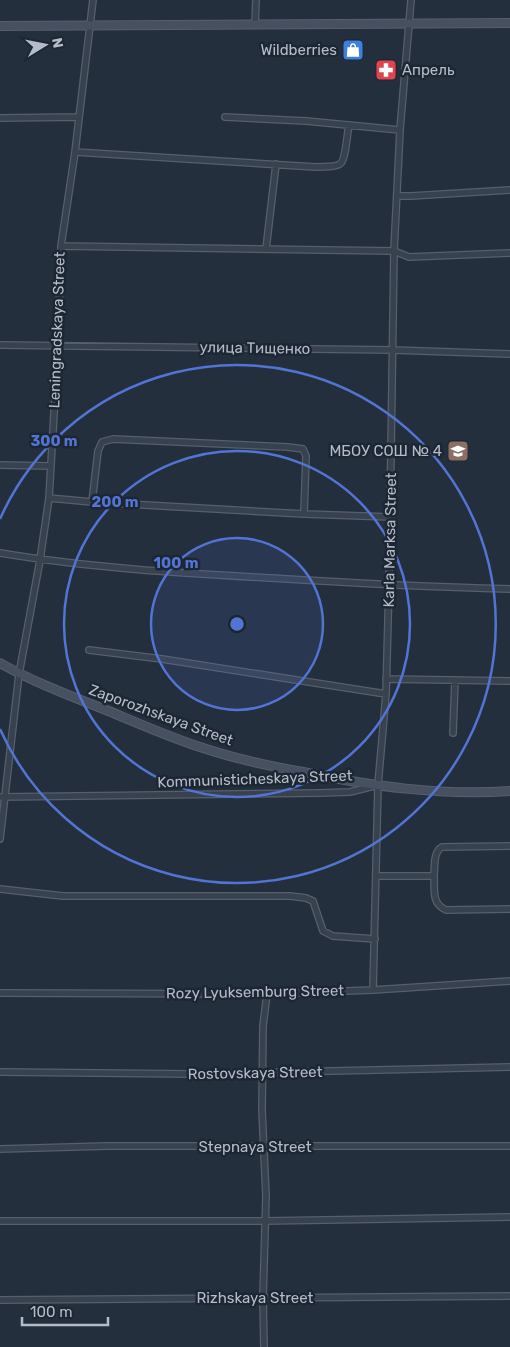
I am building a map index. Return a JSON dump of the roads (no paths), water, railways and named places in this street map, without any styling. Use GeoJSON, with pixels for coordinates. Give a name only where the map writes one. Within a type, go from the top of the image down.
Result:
{"type":"FeatureCollection","features":[{"type":"Feature","properties":{"kind":"main road"},"geometry":{"type":"LineString","coordinates":[[0,26],[510,23]]}},
{"type":"Feature","properties":{"kind":"main road","name":"Zaporozhskaya Street"},"geometry":{"type":"LineString","coordinates":[[0,663],[59,692],[203,748],[264,764],[378,785]]}},
{"type":"Feature","properties":{"kind":"main road","name":"Kommunisticheskaya Street"},"geometry":{"type":"LineString","coordinates":[[378,785],[422,791],[475,794],[510,791]]}},
{"type":"Feature","properties":{"kind":"street","name":"Leningradskaya Street"},"geometry":{"type":"LineString","coordinates":[[0,839],[2,797],[19,674],[40,560],[48,498],[58,346],[61,246],[88,26],[93,0]]}},
{"type":"Feature","properties":{"kind":"street"},"geometry":{"type":"LineString","coordinates":[[255,25],[256,0]]}},
{"type":"Feature","properties":{"kind":"street","name":"Karla Marksa Street"},"geometry":{"type":"LineString","coordinates":[[373,990],[378,785],[386,694],[391,517],[394,251],[400,130],[411,0]]}},
{"type":"Feature","properties":{"kind":"street"},"geometry":{"type":"LineString","coordinates":[[0,118],[78,117]]}},
{"type":"Feature","properties":{"kind":"street"},"geometry":{"type":"LineString","coordinates":[[225,117],[306,121],[400,130]]}},
{"type":"Feature","properties":{"kind":"street"},"geometry":{"type":"LineString","coordinates":[[74,152],[316,167],[334,166],[340,164],[344,158],[349,125]]}},
{"type":"Feature","properties":{"kind":"street"},"geometry":{"type":"LineString","coordinates":[[266,249],[276,164]]}},
{"type":"Feature","properties":{"kind":"street"},"geometry":{"type":"LineString","coordinates":[[397,196],[510,190]]}},
{"type":"Feature","properties":{"kind":"street"},"geometry":{"type":"LineString","coordinates":[[61,246],[394,251],[409,257],[510,253]]}},
{"type":"Feature","properties":{"kind":"street","name":"улица Тищенко"},"geometry":{"type":"LineString","coordinates":[[0,345],[392,350],[510,354]]}},
{"type":"Feature","properties":{"kind":"street"},"geometry":{"type":"LineString","coordinates":[[92,502],[98,451],[102,442],[113,439],[288,447],[304,449],[306,456],[304,514]]}},
{"type":"Feature","properties":{"kind":"street"},"geometry":{"type":"LineString","coordinates":[[0,465],[51,466]]}},
{"type":"Feature","properties":{"kind":"street"},"geometry":{"type":"LineString","coordinates":[[48,498],[304,514],[391,517]]}},
{"type":"Feature","properties":{"kind":"street"},"geometry":{"type":"LineString","coordinates":[[0,553],[40,560],[206,575],[510,589]]}},
{"type":"Feature","properties":{"kind":"street"},"geometry":{"type":"LineString","coordinates":[[89,650],[386,694]]}},
{"type":"Feature","properties":{"kind":"street"},"geometry":{"type":"LineString","coordinates":[[386,679],[510,681]]}},
{"type":"Feature","properties":{"kind":"street"},"geometry":{"type":"LineString","coordinates":[[453,733],[455,680]]}},
{"type":"Feature","properties":{"kind":"street","name":"Kommunisticheskaya Street"},"geometry":{"type":"LineString","coordinates":[[2,797],[320,793],[350,792],[378,785]]}},
{"type":"Feature","properties":{"kind":"street"},"geometry":{"type":"LineString","coordinates":[[510,846],[442,847],[438,849],[435,855],[434,876],[435,900],[439,907],[446,910],[510,909]]}},
{"type":"Feature","properties":{"kind":"street"},"geometry":{"type":"LineString","coordinates":[[376,876],[434,876]]}},
{"type":"Feature","properties":{"kind":"street"},"geometry":{"type":"LineString","coordinates":[[0,889],[63,896],[290,896],[306,898],[313,901],[323,931],[333,936],[375,939]]}},
{"type":"Feature","properties":{"kind":"street","name":"Rozy Lyuksemburg Street"},"geometry":{"type":"LineString","coordinates":[[0,993],[267,994],[373,990],[510,981]]}},
{"type":"Feature","properties":{"kind":"street"},"geometry":{"type":"LineString","coordinates":[[264,1347],[264,1221],[266,1196],[262,1110],[263,1026],[267,994]]}},
{"type":"Feature","properties":{"kind":"street","name":"Rostovskaya Street"},"geometry":{"type":"LineString","coordinates":[[0,1072],[155,1074],[510,1068]]}},
{"type":"Feature","properties":{"kind":"street","name":"Stepnaya Street"},"geometry":{"type":"LineString","coordinates":[[0,1149],[107,1146],[510,1146]]}},
{"type":"Feature","properties":{"kind":"street"},"geometry":{"type":"LineString","coordinates":[[0,1221],[264,1221],[510,1217]]}},
{"type":"Feature","properties":{"kind":"street","name":"Rizhskaya Street"},"geometry":{"type":"LineString","coordinates":[[0,1300],[510,1296]]}},
{"type":"Feature","properties":{"kind":"place","name":"Wildberries"},"geometry":{"type":"Point","coordinates":[353,50]}},
{"type":"Feature","properties":{"kind":"place","name":"Апрель"},"geometry":{"type":"Point","coordinates":[386,70]}},
{"type":"Feature","properties":{"kind":"place","name":"МБОУ СОШ № 4"},"geometry":{"type":"Point","coordinates":[458,451]}}]}
